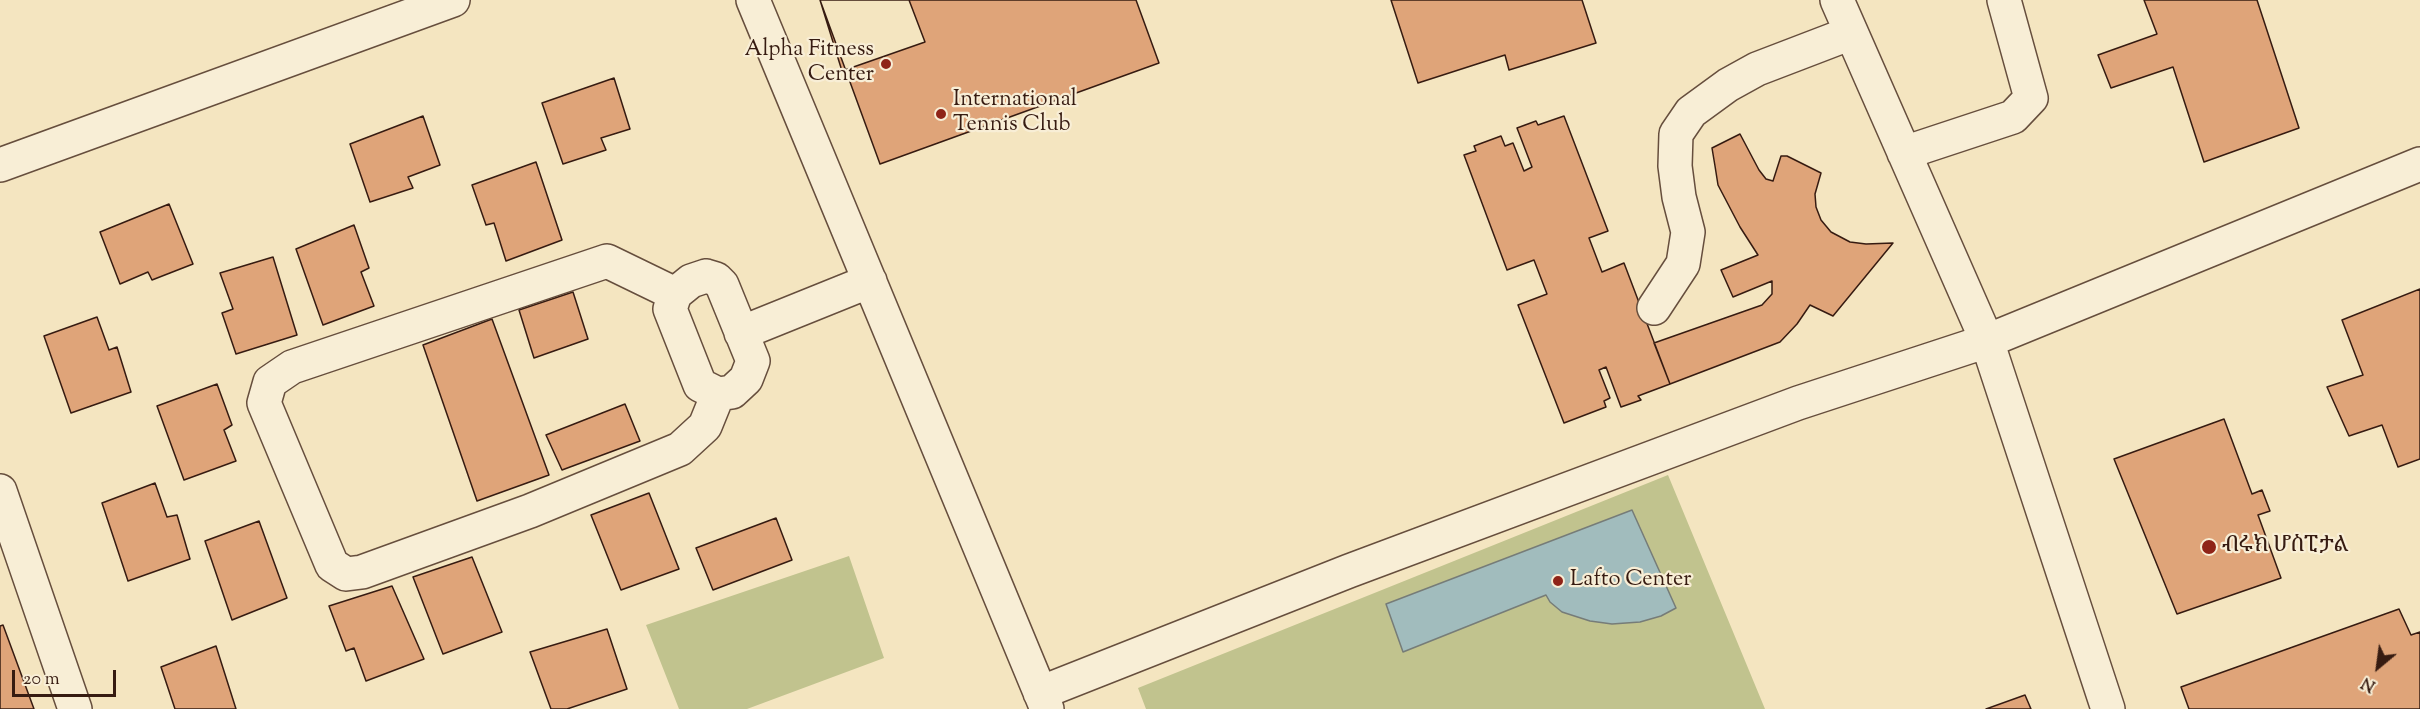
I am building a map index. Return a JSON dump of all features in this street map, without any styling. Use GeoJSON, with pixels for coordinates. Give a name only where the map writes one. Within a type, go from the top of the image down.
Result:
{"type":"FeatureCollection","features":[{"type":"Feature","properties":{"kind":"street"},"geometry":{"type":"LineString","coordinates":[[0,165],[453,0]]}},
{"type":"Feature","properties":{"kind":"street"},"geometry":{"type":"LineString","coordinates":[[753,0],[1044,701],[1348,572],[1798,403],[1987,341],[2420,164]]}},
{"type":"Feature","properties":{"kind":"street"},"geometry":{"type":"LineString","coordinates":[[1837,0],[1987,341],[2108,709]]}},
{"type":"Feature","properties":{"kind":"street"},"geometry":{"type":"LineString","coordinates":[[1904,153],[2013,117],[2031,98],[2004,0]]}},
{"type":"Feature","properties":{"kind":"street"},"geometry":{"type":"LineString","coordinates":[[1654,308],[1683,264],[1688,232],[1677,187],[1676,134],[1690,112],[1728,85],[1757,69],[1851,33]]}},
{"type":"Feature","properties":{"kind":"street"},"geometry":{"type":"LineString","coordinates":[[675,294],[608,261],[292,367],[270,382],[264,403],[332,565],[346,574],[362,572],[530,511],[680,449],[705,426],[718,394]]}},
{"type":"Feature","properties":{"kind":"street"},"geometry":{"type":"LineString","coordinates":[[706,276],[716,279],[722,285],[753,360],[746,379],[732,392],[718,394],[700,385],[670,309],[675,294],[691,280],[706,276]]}},
{"type":"Feature","properties":{"kind":"street"},"geometry":{"type":"LineString","coordinates":[[741,333],[870,281]]}},
{"type":"Feature","properties":{"kind":"street"},"geometry":{"type":"LineString","coordinates":[[0,491],[75,709]]}},
{"type":"Feature","properties":{"kind":"green space","name":"Lafto Center"},"geometry":{"type":"Polygon","coordinates":[[[1668,475],[1765,709],[1146,709],[1138,688],[1668,475]]]}},
{"type":"Feature","properties":{"kind":"green space"},"geometry":{"type":"Polygon","coordinates":[[[849,556],[884,658],[747,709],[679,709],[646,625],[849,556]]]}},
{"type":"Feature","properties":{"kind":"water"},"geometry":{"type":"Polygon","coordinates":[[[1632,510],[1676,608],[1661,616],[1640,622],[1612,624],[1590,621],[1562,612],[1550,602],[1546,595],[1403,652],[1386,604],[1632,510]]]}},
{"type":"Feature","properties":{"kind":"building"},"geometry":{"type":"Polygon","coordinates":[[[820,0],[909,0],[925,42],[842,71],[820,0]]]}},
{"type":"Feature","properties":{"kind":"building","name":"International Tennis Club"},"geometry":{"type":"Polygon","coordinates":[[[820,0],[1136,0],[1159,63],[880,164],[820,0]]]}},
{"type":"Feature","properties":{"kind":"building"},"geometry":{"type":"Polygon","coordinates":[[[1391,0],[1582,0],[1596,43],[1509,70],[1505,55],[1418,83],[1391,0]]]}},
{"type":"Feature","properties":{"kind":"building"},"geometry":{"type":"Polygon","coordinates":[[[2144,0],[2257,0],[2299,128],[2204,162],[2173,67],[2111,88],[2098,55],[2157,34],[2144,0]]]}},
{"type":"Feature","properties":{"kind":"building"},"geometry":{"type":"Polygon","coordinates":[[[614,78],[630,129],[601,138],[606,150],[563,164],[542,103],[614,78]]]}},
{"type":"Feature","properties":{"kind":"building"},"geometry":{"type":"Polygon","coordinates":[[[423,116],[440,165],[408,177],[413,188],[370,202],[350,144],[423,116]]]}},
{"type":"Feature","properties":{"kind":"building"},"geometry":{"type":"Polygon","coordinates":[[[1564,116],[1608,231],[1589,238],[1602,272],[1624,263],[1670,384],[1638,396],[1641,400],[1621,407],[1606,367],[1599,370],[1610,398],[1604,401],[1606,407],[1564,423],[1518,305],[1547,294],[1534,260],[1507,270],[1464,155],[1476,151],[1474,146],[1501,136],[1505,146],[1513,143],[1524,171],[1532,167],[1517,128],[1536,121],[1538,125],[1564,116]]]}},
{"type":"Feature","properties":{"kind":"building"},"geometry":{"type":"Polygon","coordinates":[[[1740,134],[1766,179],[1773,181],[1781,156],[1787,156],[1821,173],[1815,194],[1816,207],[1821,220],[1831,232],[1850,242],[1893,243],[1833,316],[1810,305],[1797,324],[1780,342],[1670,384],[1654,343],[1762,305],[1772,294],[1772,281],[1733,297],[1721,270],[1758,255],[1718,185],[1712,148],[1740,134]]]}},
{"type":"Feature","properties":{"kind":"building"},"geometry":{"type":"Polygon","coordinates":[[[536,162],[562,240],[506,261],[494,223],[486,225],[472,185],[536,162]]]}},
{"type":"Feature","properties":{"kind":"building"},"geometry":{"type":"Polygon","coordinates":[[[169,204],[193,264],[152,280],[148,272],[120,284],[100,232],[169,204]]]}},
{"type":"Feature","properties":{"kind":"building"},"geometry":{"type":"Polygon","coordinates":[[[354,225],[369,268],[361,272],[374,306],[323,325],[296,249],[354,225]]]}},
{"type":"Feature","properties":{"kind":"building"},"geometry":{"type":"Polygon","coordinates":[[[273,257],[297,335],[236,354],[222,313],[233,309],[220,273],[273,257]]]}},
{"type":"Feature","properties":{"kind":"building"},"geometry":{"type":"Polygon","coordinates":[[[2420,289],[2420,459],[2398,467],[2382,425],[2349,436],[2327,387],[2363,375],[2342,320],[2420,289]]]}},
{"type":"Feature","properties":{"kind":"building"},"geometry":{"type":"Polygon","coordinates":[[[573,292],[588,339],[534,358],[519,310],[573,292]]]}},
{"type":"Feature","properties":{"kind":"building"},"geometry":{"type":"Polygon","coordinates":[[[97,317],[109,350],[117,347],[131,392],[71,413],[44,336],[97,317]]]}},
{"type":"Feature","properties":{"kind":"building"},"geometry":{"type":"Polygon","coordinates":[[[492,319],[549,475],[477,501],[423,345],[492,319]]]}},
{"type":"Feature","properties":{"kind":"building"},"geometry":{"type":"Polygon","coordinates":[[[217,384],[232,425],[224,430],[236,461],[184,480],[157,406],[217,384]]]}},
{"type":"Feature","properties":{"kind":"building"},"geometry":{"type":"Polygon","coordinates":[[[625,404],[640,441],[562,470],[546,435],[625,404]]]}},
{"type":"Feature","properties":{"kind":"building","name":"ብሩክ ሆስፒታል"},"geometry":{"type":"Polygon","coordinates":[[[2224,419],[2252,494],[2262,490],[2270,511],[2258,515],[2281,578],[2177,614],[2114,459],[2224,419]]]}},
{"type":"Feature","properties":{"kind":"building"},"geometry":{"type":"Polygon","coordinates":[[[155,483],[167,517],[177,515],[190,559],[128,581],[102,503],[155,483]]]}},
{"type":"Feature","properties":{"kind":"building"},"geometry":{"type":"Polygon","coordinates":[[[649,493],[679,569],[621,590],[591,515],[649,493]]]}},
{"type":"Feature","properties":{"kind":"building"},"geometry":{"type":"Polygon","coordinates":[[[776,518],[792,560],[713,590],[696,548],[776,518]]]}},
{"type":"Feature","properties":{"kind":"building"},"geometry":{"type":"Polygon","coordinates":[[[259,521],[287,598],[232,620],[205,541],[259,521]]]}},
{"type":"Feature","properties":{"kind":"building"},"geometry":{"type":"Polygon","coordinates":[[[472,557],[502,632],[443,654],[413,577],[472,557]]]}},
{"type":"Feature","properties":{"kind":"building"},"geometry":{"type":"Polygon","coordinates":[[[392,586],[424,659],[366,681],[354,648],[346,651],[329,606],[392,586]]]}},
{"type":"Feature","properties":{"kind":"building"},"geometry":{"type":"Polygon","coordinates":[[[2399,609],[2411,635],[2420,632],[2420,709],[2189,709],[2181,687],[2399,609]]]}},
{"type":"Feature","properties":{"kind":"building"},"geometry":{"type":"Polygon","coordinates":[[[3,625],[34,709],[0,709],[0,626],[3,625]]]}},
{"type":"Feature","properties":{"kind":"building"},"geometry":{"type":"Polygon","coordinates":[[[607,629],[627,689],[567,709],[551,709],[530,652],[607,629]]]}},
{"type":"Feature","properties":{"kind":"building"},"geometry":{"type":"Polygon","coordinates":[[[216,646],[236,709],[175,709],[161,667],[216,646]]]}},
{"type":"Feature","properties":{"kind":"building"},"geometry":{"type":"Polygon","coordinates":[[[2025,695],[2031,709],[1986,709],[2025,695]]]}},
{"type":"Feature","properties":{"kind":"place","name":"Alpha Fitness Center"},"geometry":{"type":"Point","coordinates":[886,64]}},
{"type":"Feature","properties":{"kind":"place","name":"International Tennis Club"},"geometry":{"type":"Point","coordinates":[941,114]}},
{"type":"Feature","properties":{"kind":"place","name":"ብሩክ ሆስፒታል"},"geometry":{"type":"Point","coordinates":[2209,547]}},
{"type":"Feature","properties":{"kind":"place","name":"Lafto Center"},"geometry":{"type":"Point","coordinates":[1558,581]}}]}
